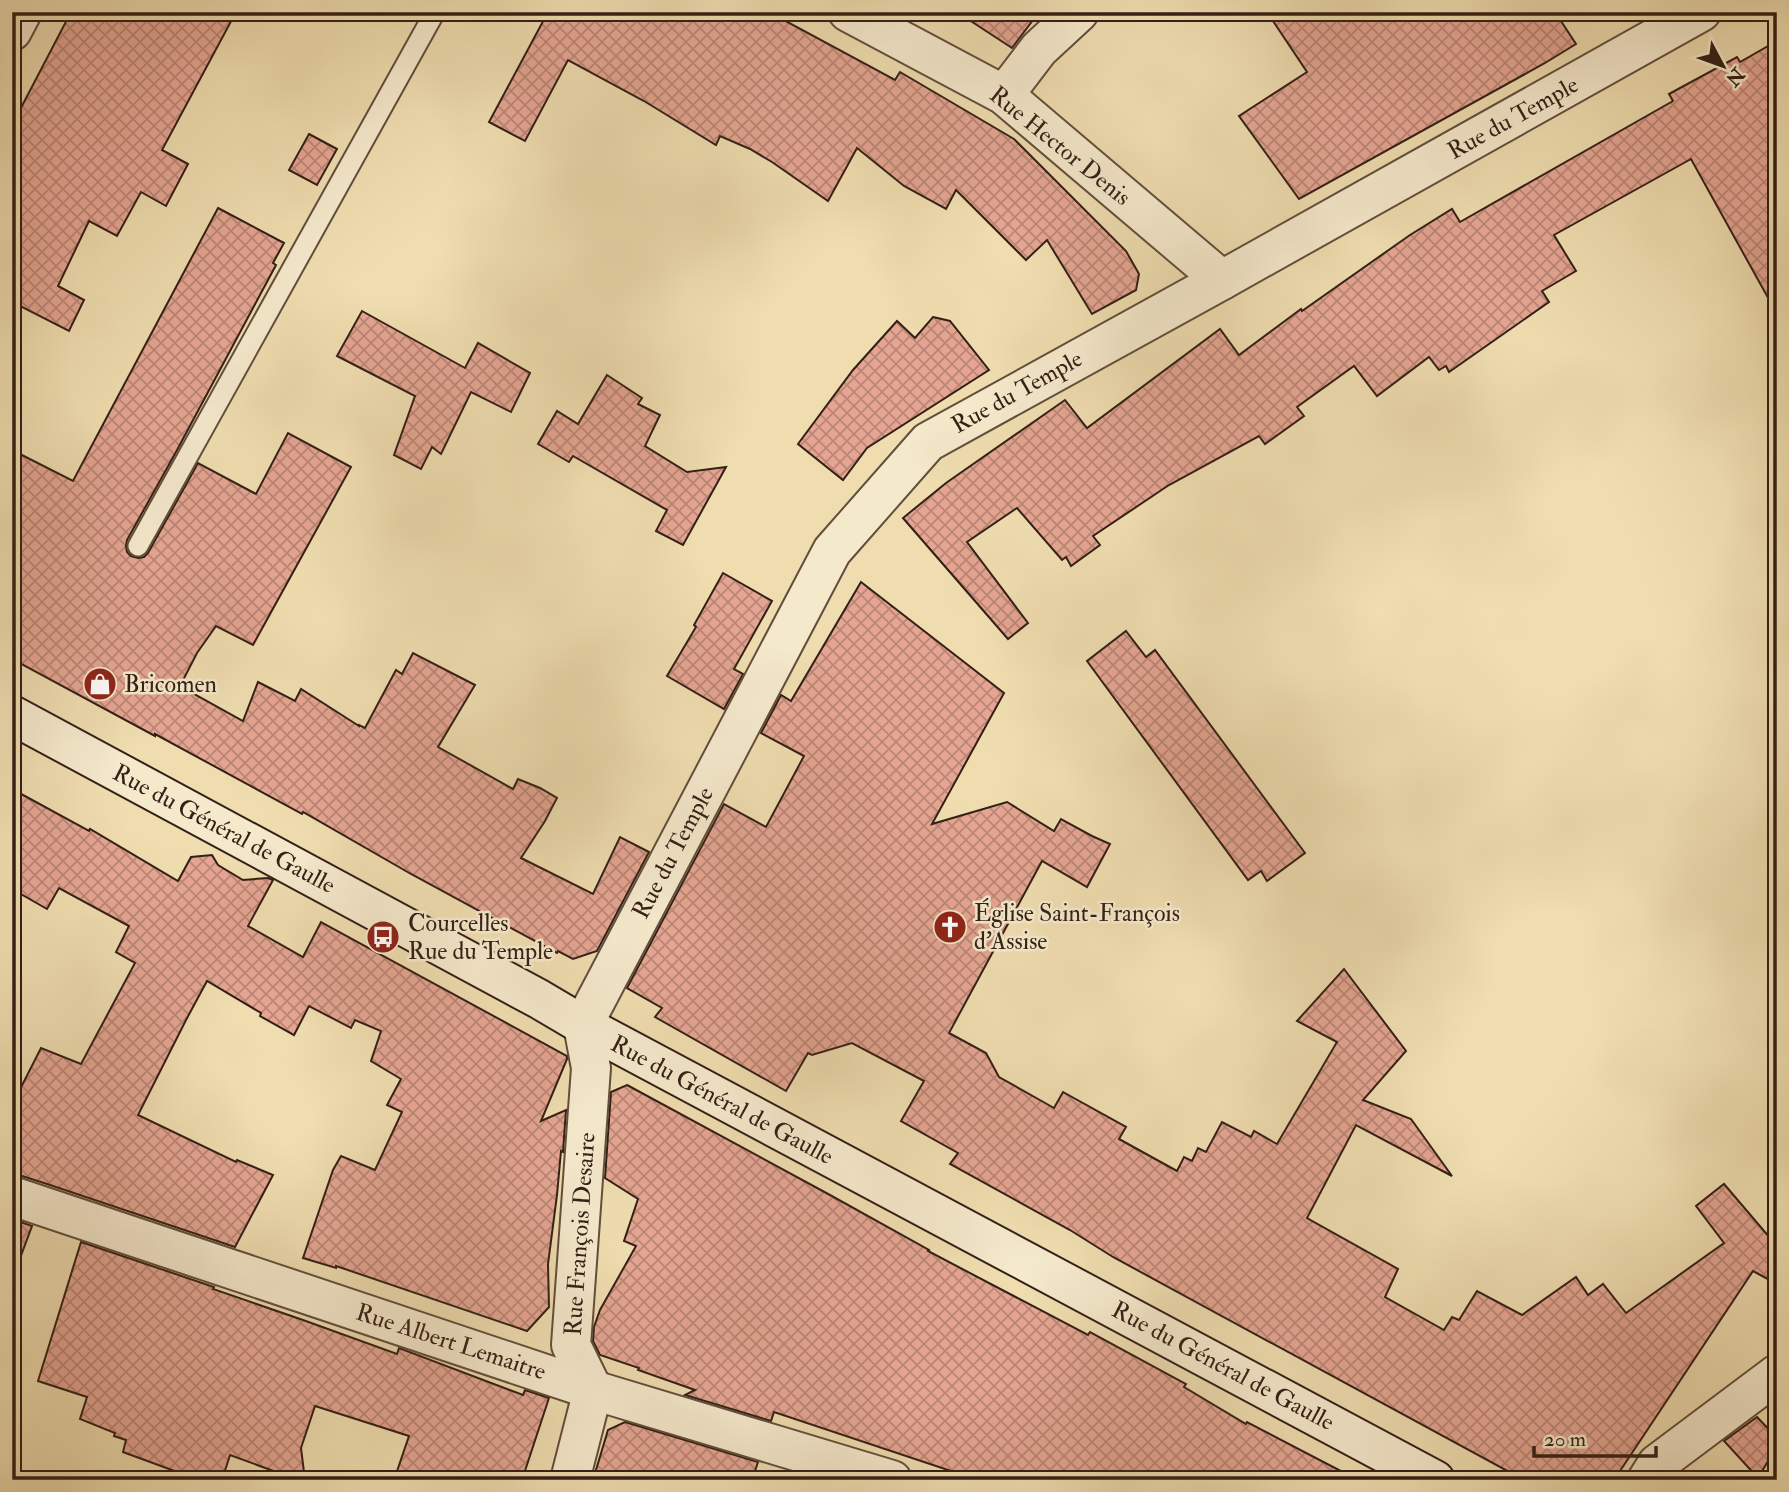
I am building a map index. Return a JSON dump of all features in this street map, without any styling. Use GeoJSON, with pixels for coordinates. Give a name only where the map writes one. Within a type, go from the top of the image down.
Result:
{"type":"FeatureCollection","features":[{"type":"Feature","properties":{"kind":"street"},"geometry":{"type":"LineString","coordinates":[[12,31],[22,12]]}},
{"type":"Feature","properties":{"kind":"street","name":"Rue Hector Denis"},"geometry":{"type":"LineString","coordinates":[[848,12],[1004,95],[1222,280]]}},
{"type":"Feature","properties":{"kind":"street"},"geometry":{"type":"LineString","coordinates":[[1004,95],[1039,48],[1079,12]]}},
{"type":"Feature","properties":{"kind":"street","name":"Rue du Temple"},"geometry":{"type":"LineString","coordinates":[[583,1025],[832,551],[928,442],[1701,12]]}},
{"type":"Feature","properties":{"kind":"street","name":"Rue du Général de Gaulle"},"geometry":{"type":"LineString","coordinates":[[12,715],[583,1025],[1435,1480]]}},
{"type":"Feature","properties":{"kind":"street","name":"Rue François Desaire"},"geometry":{"type":"LineString","coordinates":[[583,1025],[592,1068],[571,1345],[593,1390]]}},
{"type":"Feature","properties":{"kind":"street","name":"Rue Albert Lemaitre"},"geometry":{"type":"LineString","coordinates":[[12,1196],[593,1390],[891,1480]]}},
{"type":"Feature","properties":{"kind":"street"},"geometry":{"type":"LineString","coordinates":[[1647,1480],[1657,1464],[1777,1374]]}},
{"type":"Feature","properties":{"kind":"street"},"geometry":{"type":"LineString","coordinates":[[570,1480],[593,1390]]}},
{"type":"Feature","properties":{"kind":"lane"},"geometry":{"type":"LineString","coordinates":[[138,546],[435,12]]}},
{"type":"Feature","properties":{"kind":"building"},"geometry":{"type":"Polygon","coordinates":[[[71,12],[236,12],[162,150],[188,164],[166,206],[141,192],[117,236],[89,221],[58,286],[84,300],[69,331],[12,302],[12,125],[71,12]]]}},
{"type":"Feature","properties":{"kind":"building"},"geometry":{"type":"Polygon","coordinates":[[[548,12],[769,12],[895,80],[900,72],[1014,139],[1126,251],[1139,274],[1136,290],[1092,314],[1047,240],[1026,260],[956,190],[946,209],[904,186],[857,148],[828,201],[750,149],[720,136],[716,145],[644,101],[568,60],[525,141],[489,122],[548,12]]]}},
{"type":"Feature","properties":{"kind":"building"},"geometry":{"type":"Polygon","coordinates":[[[957,12],[1039,12],[1012,48],[957,12]]]}},
{"type":"Feature","properties":{"kind":"building"},"geometry":{"type":"Polygon","coordinates":[[[1267,12],[1555,12],[1576,44],[1299,199],[1239,116],[1307,72],[1267,12]]]}},
{"type":"Feature","properties":{"kind":"building"},"geometry":{"type":"Polygon","coordinates":[[[1777,41],[1777,314],[1691,159],[1554,235],[1576,271],[1542,291],[1549,302],[1449,372],[1446,366],[1439,370],[1429,357],[1377,396],[1354,366],[1297,407],[1304,416],[1265,444],[1259,436],[1169,485],[1093,536],[1100,545],[1071,566],[1066,557],[1062,560],[1017,508],[967,542],[1028,623],[1008,639],[903,518],[946,483],[1065,400],[1087,428],[1220,329],[1239,355],[1301,309],[1302,311],[1410,235],[1452,209],[1460,222],[1673,101],[1669,94],[1737,57],[1740,62],[1777,41]]]}},
{"type":"Feature","properties":{"kind":"building"},"geometry":{"type":"Polygon","coordinates":[[[309,134],[337,149],[317,185],[289,170],[309,134]]]}},
{"type":"Feature","properties":{"kind":"building"},"geometry":{"type":"Polygon","coordinates":[[[218,208],[284,243],[273,263],[276,265],[127,540],[127,552],[138,558],[148,553],[198,463],[256,494],[288,433],[351,467],[253,645],[216,626],[197,653],[180,686],[243,721],[258,682],[295,701],[301,689],[365,728],[396,670],[402,674],[413,653],[475,685],[438,747],[513,789],[518,779],[557,798],[521,858],[593,894],[620,837],[649,852],[597,951],[573,959],[558,951],[557,953],[303,812],[302,814],[12,659],[12,450],[73,481],[218,208]]]}},
{"type":"Feature","properties":{"kind":"building"},"geometry":{"type":"Polygon","coordinates":[[[362,311],[465,368],[478,343],[530,373],[511,412],[471,392],[441,454],[432,447],[421,469],[394,455],[415,396],[337,356],[362,311]]]}},
{"type":"Feature","properties":{"kind":"building"},"geometry":{"type":"Polygon","coordinates":[[[933,317],[950,321],[989,370],[867,448],[843,480],[798,444],[853,370],[897,321],[915,338],[933,317]]]}},
{"type":"Feature","properties":{"kind":"building"},"geometry":{"type":"Polygon","coordinates":[[[607,375],[642,398],[638,404],[660,415],[645,446],[687,472],[726,467],[683,545],[656,531],[667,510],[573,456],[569,462],[538,444],[557,411],[578,424],[607,375]]]}},
{"type":"Feature","properties":{"kind":"building"},"geometry":{"type":"Polygon","coordinates":[[[723,573],[772,601],[734,669],[743,674],[724,709],[667,676],[723,573]]]}},
{"type":"Feature","properties":{"kind":"building"},"geometry":{"type":"Polygon","coordinates":[[[861,582],[1004,693],[932,824],[1007,802],[1054,831],[1061,819],[1110,844],[1087,887],[1042,861],[949,1033],[986,1053],[999,1077],[1054,1108],[1063,1092],[1126,1127],[1119,1139],[1177,1171],[1184,1157],[1192,1161],[1198,1148],[1206,1152],[1222,1122],[1251,1137],[1254,1131],[1277,1144],[1337,1042],[1297,1021],[1344,969],[1406,1051],[1363,1100],[1411,1119],[1452,1176],[1356,1125],[1307,1218],[1398,1269],[1385,1297],[1444,1330],[1452,1317],[1459,1320],[1477,1291],[1522,1315],[1576,1277],[1588,1295],[1603,1284],[1626,1313],[1724,1243],[1696,1206],[1724,1184],[1777,1246],[1777,1284],[1753,1271],[1614,1480],[1524,1480],[1113,1257],[1070,1230],[950,1164],[958,1153],[901,1121],[924,1081],[852,1043],[812,1055],[808,1053],[786,1091],[655,1017],[662,1008],[627,988],[724,804],[766,827],[804,756],[761,733],[781,695],[791,701],[861,582]]]}},
{"type":"Feature","properties":{"kind":"building"},"geometry":{"type":"Polygon","coordinates":[[[1126,631],[1146,657],[1155,650],[1305,853],[1267,881],[1261,871],[1248,880],[1087,661],[1126,631]]]}},
{"type":"Feature","properties":{"kind":"building"},"geometry":{"type":"Polygon","coordinates":[[[12,789],[89,831],[90,829],[178,881],[191,857],[212,855],[218,865],[243,880],[273,880],[248,926],[303,957],[321,922],[567,1056],[541,1121],[566,1110],[548,1264],[549,1307],[527,1331],[336,1266],[303,1258],[333,1170],[341,1156],[375,1170],[402,1112],[387,1105],[401,1079],[371,1061],[381,1031],[355,1020],[351,1028],[309,1006],[294,1035],[207,981],[138,1115],[236,1162],[237,1160],[273,1175],[235,1247],[47,1184],[12,1175],[12,1105],[41,1048],[81,1064],[135,963],[116,952],[129,926],[59,888],[47,909],[12,889],[12,789]]]}},
{"type":"Feature","properties":{"kind":"building"},"geometry":{"type":"Polygon","coordinates":[[[627,1085],[928,1251],[1088,1335],[1090,1332],[1186,1384],[1184,1387],[1246,1424],[1247,1422],[1358,1480],[978,1480],[774,1412],[771,1421],[685,1395],[695,1390],[600,1355],[593,1341],[594,1327],[600,1310],[636,1246],[624,1241],[638,1199],[605,1178],[611,1092],[627,1085]]]}},
{"type":"Feature","properties":{"kind":"building"},"geometry":{"type":"Polygon","coordinates":[[[12,1219],[32,1226],[16,1269],[12,1268],[12,1219]]]}},
{"type":"Feature","properties":{"kind":"building"},"geometry":{"type":"Polygon","coordinates":[[[81,1242],[397,1354],[399,1348],[523,1395],[525,1390],[549,1398],[522,1480],[394,1480],[409,1436],[315,1406],[301,1448],[305,1480],[298,1480],[230,1455],[222,1480],[199,1480],[123,1452],[126,1440],[80,1419],[87,1397],[38,1381],[81,1242]]]}},
{"type":"Feature","properties":{"kind":"building"},"geometry":{"type":"Polygon","coordinates":[[[1757,1417],[1777,1438],[1777,1446],[1758,1478],[1724,1441],[1757,1417]]]}},
{"type":"Feature","properties":{"kind":"building"},"geometry":{"type":"Polygon","coordinates":[[[625,1422],[758,1462],[752,1480],[593,1480],[608,1430],[625,1422]]]}},
{"type":"Feature","properties":{"kind":"place","name":"Bricomen"},"geometry":{"type":"Point","coordinates":[100,684]}},
{"type":"Feature","properties":{"kind":"place","name":"Église Saint-François d'Assise"},"geometry":{"type":"Point","coordinates":[950,927]}},
{"type":"Feature","properties":{"kind":"place","name":"Courcelles Rue du Temple"},"geometry":{"type":"Point","coordinates":[383,937]}}]}
